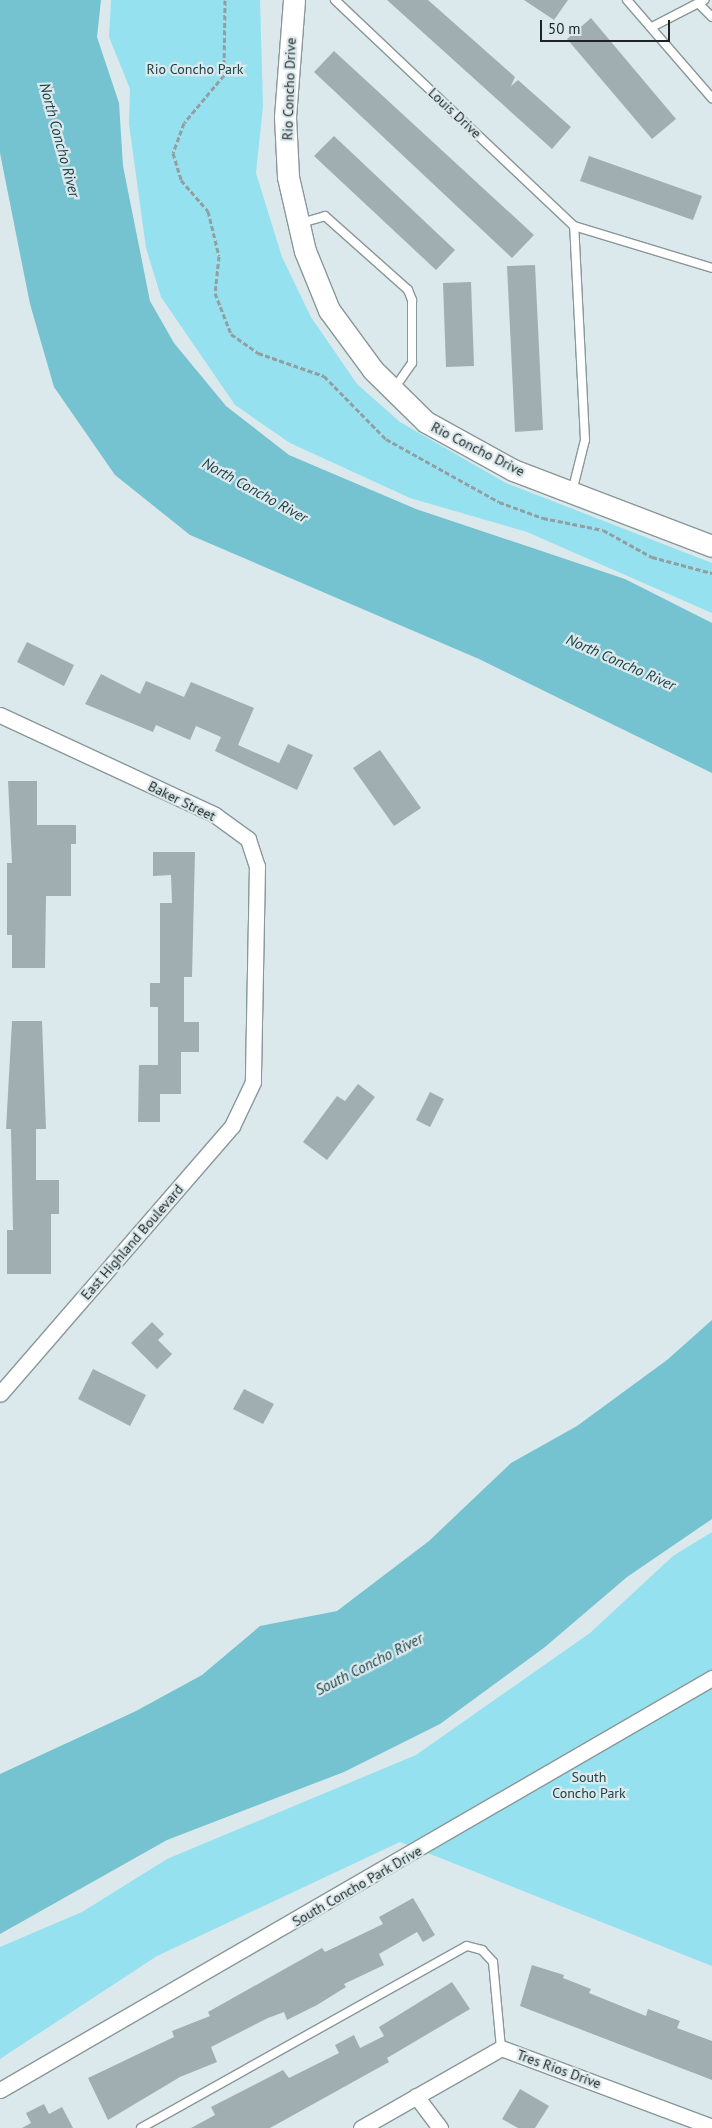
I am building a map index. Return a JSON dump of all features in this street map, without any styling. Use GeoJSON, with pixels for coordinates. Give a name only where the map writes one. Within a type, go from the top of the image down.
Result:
{"type":"FeatureCollection","features":[{"type":"Feature","properties":{"kind":"street","name":"Rio Concho Drive"},"geometry":{"type":"LineString","coordinates":[[294,0],[285,117],[288,176],[299,223],[329,310],[373,370],[426,422],[513,470],[712,546]]}},
{"type":"Feature","properties":{"kind":"street","name":"Baker Street"},"geometry":{"type":"LineString","coordinates":[[0,716],[216,815],[248,840],[257,866],[253,1082]]}},
{"type":"Feature","properties":{"kind":"street","name":"East Highland Boulevard"},"geometry":{"type":"LineString","coordinates":[[0,1394],[232,1126],[253,1082]]}},
{"type":"Feature","properties":{"kind":"street","name":"South Concho Park Drive"},"geometry":{"type":"LineString","coordinates":[[0,2090],[712,1678]]}},
{"type":"Feature","properties":{"kind":"street","name":"Tres Rios Drive"},"geometry":{"type":"LineString","coordinates":[[361,2128],[501,2048],[694,2124],[712,2127]]}},
{"type":"Feature","properties":{"kind":"street"},"geometry":{"type":"LineString","coordinates":[[416,2096],[440,2128]]}},
{"type":"Feature","properties":{"kind":"lane","name":"Louis Drive"},"geometry":{"type":"LineString","coordinates":[[335,0],[574,226],[712,268]]}},
{"type":"Feature","properties":{"kind":"lane"},"geometry":{"type":"LineString","coordinates":[[627,0],[712,98]]}},
{"type":"Feature","properties":{"kind":"lane"},"geometry":{"type":"LineString","coordinates":[[652,28],[679,10],[702,2],[712,18]]}},
{"type":"Feature","properties":{"kind":"lane"},"geometry":{"type":"LineString","coordinates":[[299,223],[324,216],[408,290],[412,300],[412,363],[393,390]]}},
{"type":"Feature","properties":{"kind":"lane"},"geometry":{"type":"LineString","coordinates":[[572,492],[585,440],[574,226]]}},
{"type":"Feature","properties":{"kind":"lane"},"geometry":{"type":"LineString","coordinates":[[141,2128],[467,1946],[482,1950],[493,1962],[501,2048]]}},
{"type":"Feature","properties":{"kind":"green space","name":"Rio Concho Park"},"geometry":{"type":"Polygon","coordinates":[[[111,0],[260,0],[263,106],[256,173],[282,257],[311,317],[357,384],[400,422],[506,483],[712,563],[712,613],[527,532],[410,498],[290,443],[235,405],[161,297],[146,248],[129,124],[130,89],[109,37],[111,0]]]}},
{"type":"Feature","properties":{"kind":"green space","name":"South Concho Park"},"geometry":{"type":"Polygon","coordinates":[[[712,1532],[712,1966],[400,1842],[157,1956],[0,2059],[0,1947],[82,1912],[167,1859],[416,1755],[590,1633],[673,1556],[712,1532]]]}},
{"type":"Feature","properties":{"kind":"water","name":"North Concho River"},"geometry":{"type":"Polygon","coordinates":[[[0,0],[101,0],[97,37],[119,103],[123,166],[150,301],[174,343],[226,406],[289,455],[416,509],[625,579],[712,623],[712,773],[479,659],[190,535],[115,475],[54,387],[30,304],[0,153],[0,0]]]}},
{"type":"Feature","properties":{"kind":"water","name":"South Concho River"},"geometry":{"type":"Polygon","coordinates":[[[712,1320],[712,1519],[627,1577],[545,1647],[440,1724],[344,1772],[167,1840],[0,1934],[0,1774],[136,1711],[202,1675],[260,1626],[337,1611],[429,1541],[511,1463],[577,1426],[667,1360],[712,1320]]]}},
{"type":"Feature","properties":{"kind":"building"},"geometry":{"type":"Polygon","coordinates":[[[387,0],[428,0],[515,77],[511,86],[518,80],[571,127],[552,149],[387,0]]]}},
{"type":"Feature","properties":{"kind":"building"},"geometry":{"type":"Polygon","coordinates":[[[524,0],[568,0],[554,20],[524,0]]]}},
{"type":"Feature","properties":{"kind":"building"},"geometry":{"type":"Polygon","coordinates":[[[591,18],[676,119],[652,139],[567,39],[591,18]]]}},
{"type":"Feature","properties":{"kind":"building"},"geometry":{"type":"Polygon","coordinates":[[[334,51],[534,235],[512,258],[314,72],[334,51]]]}},
{"type":"Feature","properties":{"kind":"building"},"geometry":{"type":"Polygon","coordinates":[[[334,136],[455,250],[436,270],[314,156],[334,136]]]}},
{"type":"Feature","properties":{"kind":"building"},"geometry":{"type":"Polygon","coordinates":[[[589,156],[702,196],[693,220],[580,181],[589,156]]]}},
{"type":"Feature","properties":{"kind":"building"},"geometry":{"type":"Polygon","coordinates":[[[535,265],[543,430],[515,432],[507,266],[535,265]]]}},
{"type":"Feature","properties":{"kind":"building"},"geometry":{"type":"Polygon","coordinates":[[[471,282],[474,366],[446,367],[443,283],[471,282]]]}},
{"type":"Feature","properties":{"kind":"building"},"geometry":{"type":"Polygon","coordinates":[[[27,642],[74,665],[64,686],[17,662],[27,642]]]}},
{"type":"Feature","properties":{"kind":"building"},"geometry":{"type":"Polygon","coordinates":[[[101,674],[140,694],[146,681],[184,697],[191,682],[254,708],[238,745],[279,763],[288,744],[313,755],[297,790],[215,751],[221,737],[196,726],[190,740],[156,725],[153,732],[85,704],[101,674]]]}},
{"type":"Feature","properties":{"kind":"building"},"geometry":{"type":"Polygon","coordinates":[[[380,750],[421,808],[394,826],[353,768],[380,750]]]}},
{"type":"Feature","properties":{"kind":"building"},"geometry":{"type":"Polygon","coordinates":[[[8,781],[37,781],[37,825],[76,825],[76,844],[71,844],[71,896],[46,896],[45,968],[12,968],[12,935],[7,935],[7,863],[12,863],[8,781]]]}},
{"type":"Feature","properties":{"kind":"building"},"geometry":{"type":"Polygon","coordinates":[[[153,852],[195,852],[192,977],[184,977],[184,1022],[199,1022],[199,1052],[181,1052],[181,1094],[160,1094],[160,1122],[138,1122],[139,1065],[158,1065],[158,1007],[150,1007],[150,983],[160,983],[160,903],[172,903],[171,875],[153,876],[153,852]]]}},
{"type":"Feature","properties":{"kind":"building"},"geometry":{"type":"Polygon","coordinates":[[[12,1021],[42,1021],[46,1129],[36,1129],[36,1180],[59,1180],[59,1214],[51,1214],[51,1274],[7,1274],[7,1230],[13,1230],[11,1129],[6,1129],[12,1021]]]}},
{"type":"Feature","properties":{"kind":"building"},"geometry":{"type":"Polygon","coordinates":[[[358,1084],[375,1097],[327,1160],[303,1142],[337,1096],[345,1101],[358,1084]]]}},
{"type":"Feature","properties":{"kind":"building"},"geometry":{"type":"Polygon","coordinates":[[[430,1092],[444,1099],[430,1127],[416,1120],[430,1092]]]}},
{"type":"Feature","properties":{"kind":"building"},"geometry":{"type":"Polygon","coordinates":[[[152,1322],[164,1334],[158,1340],[172,1354],[157,1369],[131,1343],[152,1322]]]}},
{"type":"Feature","properties":{"kind":"building"},"geometry":{"type":"Polygon","coordinates":[[[93,1369],[146,1395],[130,1426],[78,1399],[93,1369]]]}},
{"type":"Feature","properties":{"kind":"building"},"geometry":{"type":"Polygon","coordinates":[[[244,1389],[274,1404],[263,1424],[233,1409],[244,1389]]]}},
{"type":"Feature","properties":{"kind":"building"},"geometry":{"type":"Polygon","coordinates":[[[413,1898],[435,1935],[423,1942],[417,1932],[379,1954],[384,1965],[344,1984],[346,1987],[317,2005],[287,2020],[284,2012],[268,2018],[211,2047],[217,2062],[180,2077],[108,2120],[88,2078],[174,2037],[172,2031],[210,2016],[208,2012],[322,1948],[325,1952],[383,1924],[379,1917],[413,1898]]]}},
{"type":"Feature","properties":{"kind":"building"},"geometry":{"type":"Polygon","coordinates":[[[532,1965],[564,1975],[563,1978],[591,1989],[589,1993],[646,2016],[648,2009],[680,2021],[677,2028],[712,2041],[712,2080],[520,2006],[532,1965]]]}},
{"type":"Feature","properties":{"kind":"building"},"geometry":{"type":"Polygon","coordinates":[[[452,1982],[470,2009],[387,2058],[389,2062],[270,2128],[191,2128],[215,2115],[211,2107],[283,2070],[289,2078],[339,2053],[335,2045],[354,2035],[360,2048],[384,2036],[379,2027],[452,1982]]]}},
{"type":"Feature","properties":{"kind":"building"},"geometry":{"type":"Polygon","coordinates":[[[520,2089],[549,2106],[535,2128],[518,2128],[502,2119],[520,2089]]]}},
{"type":"Feature","properties":{"kind":"building"},"geometry":{"type":"Polygon","coordinates":[[[44,2104],[49,2114],[62,2107],[73,2128],[22,2128],[31,2123],[26,2113],[44,2104]]]}}]}
